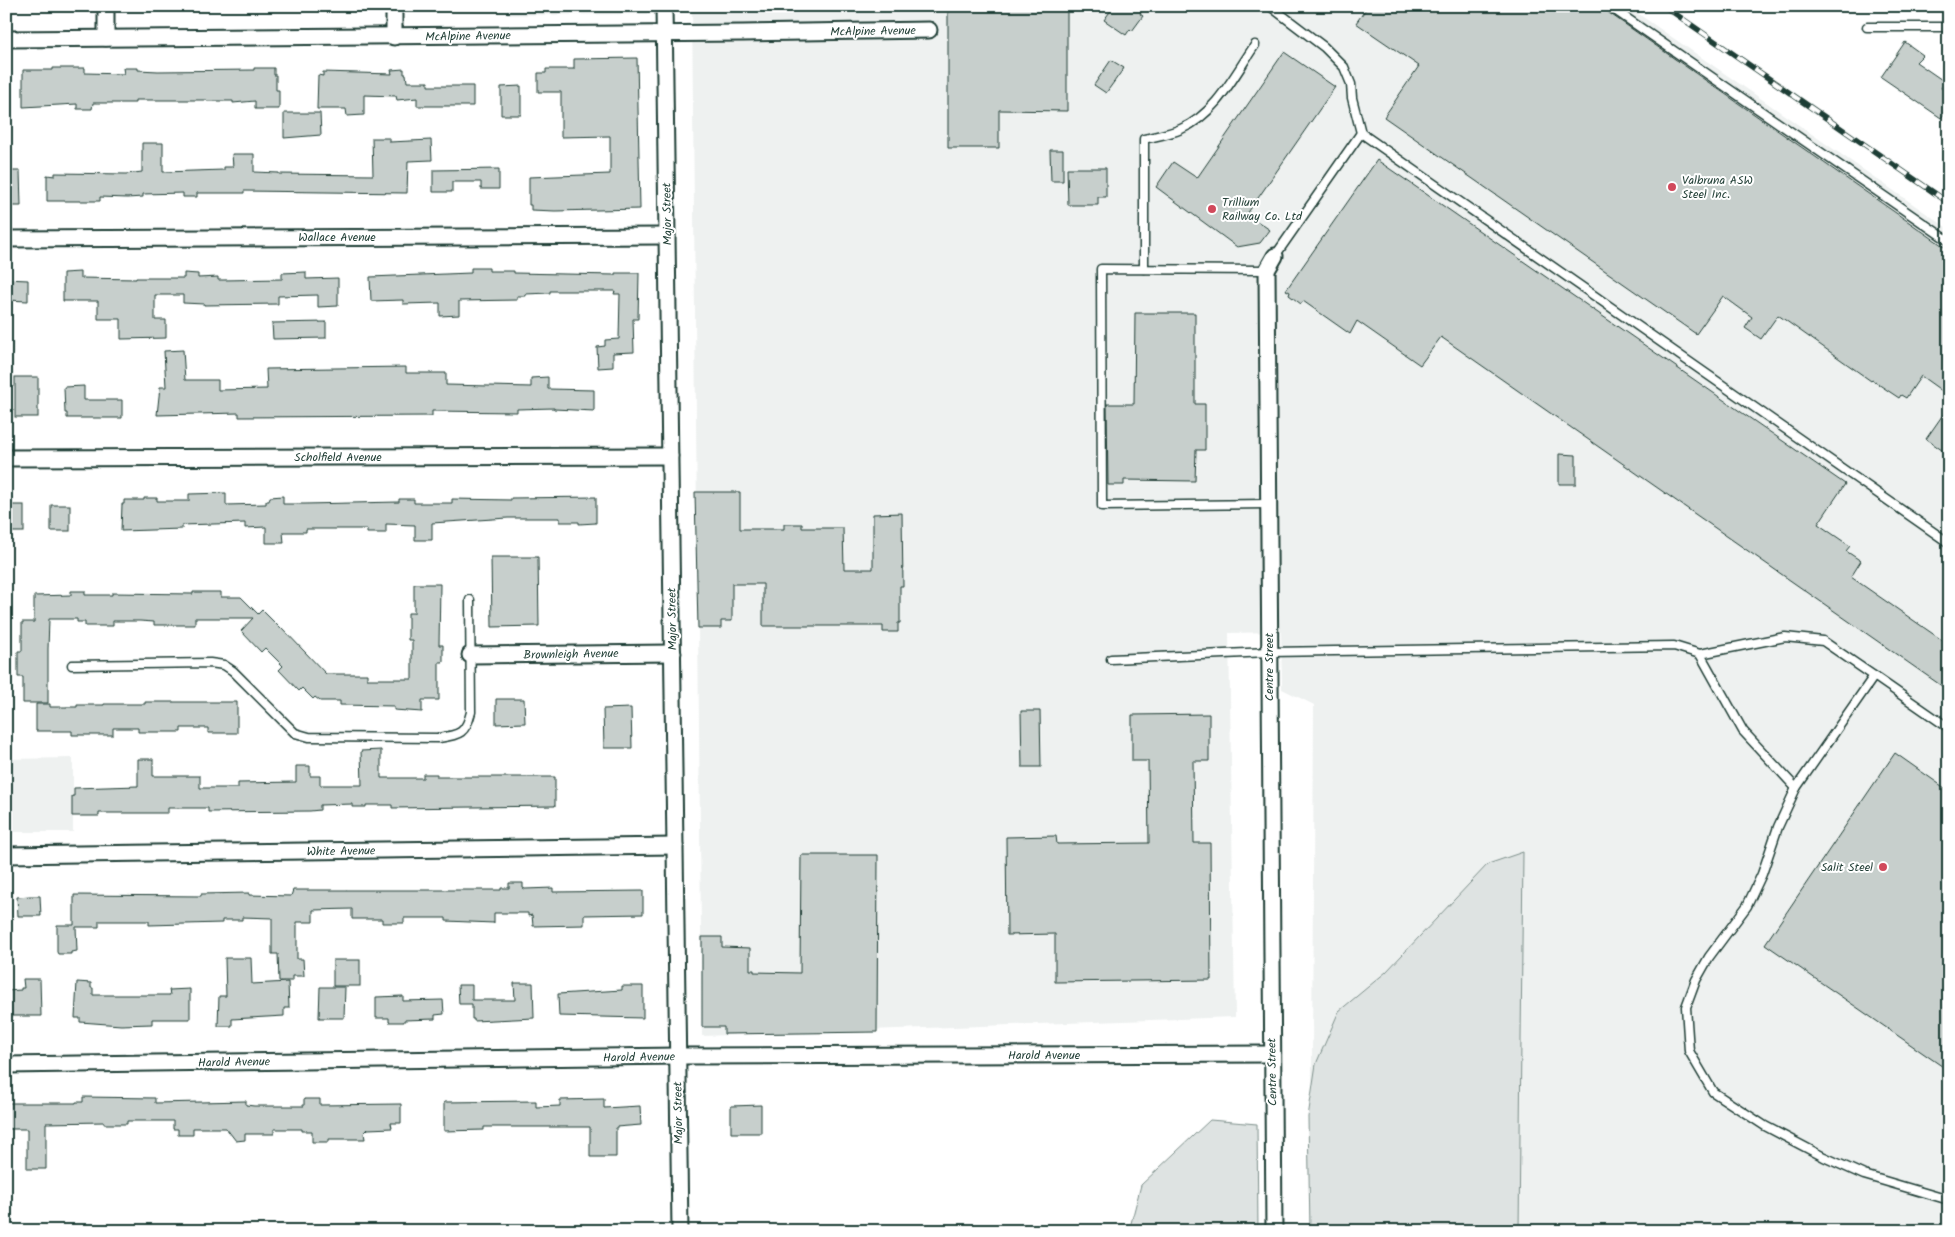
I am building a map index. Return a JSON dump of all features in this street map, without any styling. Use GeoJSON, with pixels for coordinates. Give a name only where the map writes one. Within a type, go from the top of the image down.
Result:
{"type":"FeatureCollection","features":[{"type":"Feature","properties":{"kind":"street"},"geometry":{"type":"LineString","coordinates":[[106,6],[106,38]]}},
{"type":"Feature","properties":{"kind":"street"},"geometry":{"type":"LineString","coordinates":[[394,6],[394,37]]}},
{"type":"Feature","properties":{"kind":"street","name":"Major Street"},"geometry":{"type":"LineString","coordinates":[[664,6],[680,1231]]}},
{"type":"Feature","properties":{"kind":"street","name":"McAlpine Avenue"},"geometry":{"type":"LineString","coordinates":[[6,39],[394,37],[929,30]]}},
{"type":"Feature","properties":{"kind":"street","name":"Wallace Avenue"},"geometry":{"type":"LineString","coordinates":[[6,239],[667,236]]}},
{"type":"Feature","properties":{"kind":"street"},"geometry":{"type":"LineString","coordinates":[[1266,270],[1275,256]]}},
{"type":"Feature","properties":{"kind":"street","name":"Centre Street"},"geometry":{"type":"LineString","coordinates":[[1266,270],[1274,1231]]}},
{"type":"Feature","properties":{"kind":"street","name":"Scholfield Avenue"},"geometry":{"type":"LineString","coordinates":[[6,458],[670,456]]}},
{"type":"Feature","properties":{"kind":"street","name":"Brownleigh Avenue"},"geometry":{"type":"LineString","coordinates":[[470,655],[672,653]]}},
{"type":"Feature","properties":{"kind":"street","name":"White Avenue"},"geometry":{"type":"LineString","coordinates":[[6,855],[675,846]]}},
{"type":"Feature","properties":{"kind":"street","name":"Harold Avenue"},"geometry":{"type":"LineString","coordinates":[[6,1065],[678,1056],[1272,1054]]}},
{"type":"Feature","properties":{"kind":"lane"},"geometry":{"type":"LineString","coordinates":[[1270,6],[1324,47],[1344,67],[1351,84],[1352,98],[1361,133],[1949,543]]}},
{"type":"Feature","properties":{"kind":"lane"},"geometry":{"type":"LineString","coordinates":[[1609,6],[1949,241]]}},
{"type":"Feature","properties":{"kind":"lane"},"geometry":{"type":"LineString","coordinates":[[1867,27],[1949,27]]}},
{"type":"Feature","properties":{"kind":"lane"},"geometry":{"type":"LineString","coordinates":[[1144,269],[1144,139],[1182,128],[1197,120],[1210,108],[1255,45]]}},
{"type":"Feature","properties":{"kind":"lane"},"geometry":{"type":"LineString","coordinates":[[1275,256],[1361,133]]}},
{"type":"Feature","properties":{"kind":"lane"},"geometry":{"type":"LineString","coordinates":[[1266,270],[1101,269],[1102,506],[1268,504]]}},
{"type":"Feature","properties":{"kind":"lane"},"geometry":{"type":"LineString","coordinates":[[72,665],[196,663],[224,665],[233,671],[295,733],[323,739],[439,738],[456,736],[467,727],[471,712],[470,600]]}},
{"type":"Feature","properties":{"kind":"lane"},"geometry":{"type":"LineString","coordinates":[[1112,659],[1269,652],[1674,646],[1700,654],[1784,637],[1823,641],[1949,728]]}},
{"type":"Feature","properties":{"kind":"lane"},"geometry":{"type":"LineString","coordinates":[[1700,654],[1743,731],[1796,788]]}},
{"type":"Feature","properties":{"kind":"lane"},"geometry":{"type":"LineString","coordinates":[[1874,676],[1796,788],[1778,827],[1762,874],[1748,906],[1709,957],[1696,980],[1686,1007],[1689,1051],[1713,1092],[1765,1126],[1864,1176],[1949,1200]]}},
{"type":"Feature","properties":{"kind":"shaded area"},"geometry":{"type":"Polygon","coordinates":[[[507,6],[664,6],[664,14],[507,15],[507,6]]]}},
{"type":"Feature","properties":{"kind":"shaded area"},"geometry":{"type":"Polygon","coordinates":[[[692,6],[1627,6],[1949,229],[1949,1231],[1311,1231],[1314,705],[1282,689],[1281,632],[1229,633],[1235,1017],[702,1036],[692,6]]]}},
{"type":"Feature","properties":{"kind":"shaded area"},"geometry":{"type":"Polygon","coordinates":[[[6,342],[14,342],[12,436],[6,436],[6,342]]]}},
{"type":"Feature","properties":{"kind":"shaded area"},"geometry":{"type":"Polygon","coordinates":[[[73,758],[73,832],[6,832],[6,759],[73,758]]]}},
{"type":"Feature","properties":{"kind":"shaded area"},"geometry":{"type":"Polygon","coordinates":[[[1523,852],[1519,1231],[1310,1231],[1308,1117],[1316,1064],[1339,1011],[1386,972],[1488,864],[1523,852]]]}},
{"type":"Feature","properties":{"kind":"shaded area"},"geometry":{"type":"Polygon","coordinates":[[[1210,1120],[1257,1124],[1258,1231],[1129,1231],[1141,1185],[1210,1120]]]}},
{"type":"Feature","properties":{"kind":"shaded area"},"geometry":{"type":"Polygon","coordinates":[[[1244,1221],[1244,1231],[683,1231],[880,1228],[1244,1221]]]}},
{"type":"Feature","properties":{"kind":"building"},"geometry":{"type":"Polygon","coordinates":[[[948,6],[1067,6],[1067,111],[999,110],[999,148],[948,148],[948,6]]]}},
{"type":"Feature","properties":{"kind":"building"},"geometry":{"type":"Polygon","coordinates":[[[1114,6],[1145,6],[1140,14],[1143,16],[1132,31],[1130,29],[1126,35],[1104,20],[1114,6]]]}},
{"type":"Feature","properties":{"kind":"building","name":"Valbruna ASW Steel Inc."},"geometry":{"type":"Polygon","coordinates":[[[1368,6],[1599,6],[1949,250],[1949,396],[1921,376],[1906,398],[1901,395],[1899,398],[1871,381],[1778,315],[1761,339],[1745,328],[1752,317],[1723,296],[1696,334],[1384,117],[1419,66],[1356,23],[1368,6]]]}},
{"type":"Feature","properties":{"kind":"building"},"geometry":{"type":"Polygon","coordinates":[[[1905,42],[1923,55],[1916,62],[1945,82],[1941,88],[1949,93],[1949,108],[1941,118],[1881,77],[1905,42]]]}},
{"type":"Feature","properties":{"kind":"building"},"geometry":{"type":"Polygon","coordinates":[[[1284,52],[1335,87],[1247,214],[1270,230],[1260,243],[1237,247],[1156,187],[1173,162],[1197,178],[1284,52]]]}},
{"type":"Feature","properties":{"kind":"building"},"geometry":{"type":"Polygon","coordinates":[[[637,58],[640,209],[531,210],[531,205],[529,205],[529,177],[610,174],[610,136],[561,137],[561,92],[538,92],[538,73],[546,73],[546,69],[574,69],[574,59],[637,58]]]}},
{"type":"Feature","properties":{"kind":"building"},"geometry":{"type":"Polygon","coordinates":[[[1111,60],[1124,68],[1106,93],[1094,85],[1111,60]]]}},
{"type":"Feature","properties":{"kind":"building"},"geometry":{"type":"Polygon","coordinates":[[[53,68],[85,68],[85,73],[124,74],[123,68],[158,71],[274,68],[276,90],[279,90],[279,109],[255,109],[255,101],[233,103],[233,101],[207,100],[135,100],[135,103],[93,103],[92,109],[77,109],[77,104],[23,107],[23,70],[53,70],[53,68]]]}},
{"type":"Feature","properties":{"kind":"building"},"geometry":{"type":"Polygon","coordinates":[[[404,69],[407,82],[428,82],[428,86],[473,86],[473,106],[417,106],[417,98],[397,100],[396,96],[364,95],[364,115],[347,116],[346,109],[317,109],[318,75],[323,76],[323,72],[392,74],[391,70],[404,69]]]}},
{"type":"Feature","properties":{"kind":"building"},"geometry":{"type":"Polygon","coordinates":[[[521,86],[521,115],[501,115],[501,87],[521,86]]]}},
{"type":"Feature","properties":{"kind":"building"},"geometry":{"type":"Polygon","coordinates":[[[284,113],[320,113],[321,135],[284,138],[284,113]]]}},
{"type":"Feature","properties":{"kind":"building"},"geometry":{"type":"Polygon","coordinates":[[[372,138],[390,138],[390,142],[431,140],[432,160],[408,161],[407,193],[244,191],[244,193],[197,193],[197,197],[183,197],[183,193],[143,194],[143,197],[100,197],[100,201],[47,201],[47,175],[55,176],[55,173],[126,174],[142,172],[142,143],[163,143],[163,172],[224,170],[224,167],[233,167],[232,154],[254,154],[254,172],[373,175],[372,138]]]}},
{"type":"Feature","properties":{"kind":"building"},"geometry":{"type":"Polygon","coordinates":[[[1050,150],[1063,150],[1063,181],[1051,181],[1050,150]]]}},
{"type":"Feature","properties":{"kind":"building"},"geometry":{"type":"Polygon","coordinates":[[[1377,160],[1845,484],[1818,524],[1850,546],[1846,551],[1861,561],[1851,577],[1949,645],[1949,691],[1441,337],[1420,365],[1357,321],[1350,334],[1303,301],[1301,304],[1289,295],[1290,292],[1286,290],[1377,160]]]}},
{"type":"Feature","properties":{"kind":"building"},"geometry":{"type":"Polygon","coordinates":[[[1067,168],[1106,168],[1106,197],[1098,197],[1098,205],[1068,205],[1067,168]]]}},
{"type":"Feature","properties":{"kind":"building"},"geometry":{"type":"Polygon","coordinates":[[[499,169],[499,189],[481,189],[481,182],[452,182],[452,192],[433,192],[433,170],[499,169]]]}},
{"type":"Feature","properties":{"kind":"building"},"geometry":{"type":"Polygon","coordinates":[[[6,171],[20,171],[21,206],[6,206],[6,171]]]}},
{"type":"Feature","properties":{"kind":"building"},"geometry":{"type":"Polygon","coordinates":[[[471,268],[489,268],[489,271],[514,271],[514,273],[615,275],[615,273],[639,273],[638,319],[633,319],[634,352],[613,353],[613,367],[598,368],[597,347],[605,346],[605,340],[619,339],[620,294],[614,294],[615,291],[550,291],[550,293],[517,296],[517,300],[459,301],[459,315],[440,316],[440,303],[403,304],[403,300],[371,301],[370,277],[471,273],[471,268]]]}},
{"type":"Feature","properties":{"kind":"building"},"geometry":{"type":"Polygon","coordinates":[[[80,272],[80,278],[184,278],[184,273],[198,274],[198,278],[218,277],[218,280],[223,280],[282,279],[282,273],[306,272],[306,279],[338,278],[338,306],[318,307],[318,295],[278,296],[278,304],[204,305],[183,303],[183,295],[155,295],[155,320],[166,320],[166,338],[121,339],[121,319],[98,319],[98,301],[63,301],[63,273],[80,272]]]}},
{"type":"Feature","properties":{"kind":"building"},"geometry":{"type":"Polygon","coordinates":[[[6,279],[28,280],[28,301],[6,300],[6,279]]]}},
{"type":"Feature","properties":{"kind":"building"},"geometry":{"type":"Polygon","coordinates":[[[1135,313],[1195,313],[1195,404],[1205,404],[1205,450],[1196,450],[1195,481],[1124,480],[1124,485],[1108,485],[1107,404],[1134,404],[1135,313]]]}},
{"type":"Feature","properties":{"kind":"building"},"geometry":{"type":"Polygon","coordinates":[[[326,322],[326,338],[273,339],[272,323],[326,322]]]}},
{"type":"Feature","properties":{"kind":"building"},"geometry":{"type":"Polygon","coordinates":[[[183,350],[185,380],[218,380],[218,390],[267,389],[266,369],[406,367],[406,373],[446,373],[446,385],[531,387],[531,378],[548,377],[548,389],[594,390],[594,411],[554,408],[517,409],[517,412],[432,411],[432,416],[239,417],[239,413],[157,415],[160,387],[166,387],[164,351],[183,350]]]}},
{"type":"Feature","properties":{"kind":"building"},"geometry":{"type":"Polygon","coordinates":[[[15,377],[38,377],[38,417],[15,417],[15,377]]]}},
{"type":"Feature","properties":{"kind":"building"},"geometry":{"type":"Polygon","coordinates":[[[84,386],[84,400],[122,400],[122,418],[67,418],[67,413],[65,413],[64,387],[84,386]]]}},
{"type":"Feature","properties":{"kind":"building"},"geometry":{"type":"Polygon","coordinates":[[[1949,406],[1949,455],[1926,439],[1949,406]]]}},
{"type":"Feature","properties":{"kind":"building"},"geometry":{"type":"Polygon","coordinates":[[[1559,454],[1576,455],[1576,484],[1559,484],[1559,454]]]}},
{"type":"Feature","properties":{"kind":"building"},"geometry":{"type":"Polygon","coordinates":[[[695,492],[740,492],[740,529],[784,529],[784,524],[802,524],[802,528],[843,528],[844,569],[873,569],[873,514],[902,513],[903,586],[900,586],[900,623],[898,623],[898,632],[883,632],[883,626],[763,626],[763,584],[732,584],[732,621],[721,621],[721,628],[698,628],[695,492]]]}},
{"type":"Feature","properties":{"kind":"building"},"geometry":{"type":"Polygon","coordinates":[[[226,493],[226,505],[266,504],[270,497],[283,496],[283,504],[399,502],[399,499],[414,499],[414,503],[452,503],[452,499],[511,500],[511,498],[596,497],[596,523],[560,522],[560,518],[508,518],[432,523],[432,540],[415,540],[415,525],[386,524],[386,533],[367,533],[367,529],[306,529],[306,532],[283,532],[284,543],[266,543],[266,527],[245,528],[245,523],[182,525],[182,529],[121,531],[122,504],[124,504],[124,500],[157,498],[157,501],[189,501],[189,494],[226,493]]]}},
{"type":"Feature","properties":{"kind":"building"},"geometry":{"type":"Polygon","coordinates":[[[6,505],[24,505],[24,532],[6,532],[6,505]]]}},
{"type":"Feature","properties":{"kind":"building"},"geometry":{"type":"Polygon","coordinates":[[[51,505],[70,505],[70,531],[51,531],[51,505]]]}},
{"type":"Feature","properties":{"kind":"building"},"geometry":{"type":"Polygon","coordinates":[[[491,557],[538,557],[539,626],[492,627],[491,557]]]}},
{"type":"Feature","properties":{"kind":"building"},"geometry":{"type":"Polygon","coordinates":[[[414,584],[440,584],[439,645],[443,645],[443,662],[439,662],[439,700],[422,700],[422,712],[394,710],[394,706],[340,705],[340,701],[320,701],[315,697],[313,699],[302,688],[299,691],[279,670],[283,666],[265,648],[261,652],[241,631],[253,618],[195,618],[195,625],[154,625],[154,622],[113,621],[113,626],[85,626],[85,622],[77,622],[77,619],[49,619],[48,703],[23,703],[23,677],[18,677],[18,651],[22,651],[22,622],[34,622],[34,596],[71,595],[71,591],[85,591],[85,595],[221,592],[221,597],[241,597],[258,614],[262,610],[326,674],[367,674],[367,679],[412,679],[412,640],[408,640],[408,613],[414,613],[414,584]]]}},
{"type":"Feature","properties":{"kind":"building"},"geometry":{"type":"Polygon","coordinates":[[[496,699],[524,699],[525,723],[496,724],[496,699]]]}},
{"type":"Feature","properties":{"kind":"building"},"geometry":{"type":"Polygon","coordinates":[[[145,702],[237,702],[237,733],[208,733],[208,728],[181,728],[181,732],[138,732],[138,728],[113,728],[113,735],[72,735],[72,731],[36,731],[36,704],[50,704],[50,707],[77,707],[77,705],[145,704],[145,702]]]}},
{"type":"Feature","properties":{"kind":"building"},"geometry":{"type":"Polygon","coordinates":[[[631,708],[632,748],[604,748],[603,709],[631,708]]]}},
{"type":"Feature","properties":{"kind":"building"},"geometry":{"type":"Polygon","coordinates":[[[1021,711],[1040,711],[1041,767],[1022,767],[1021,711]]]}},
{"type":"Feature","properties":{"kind":"building"},"geometry":{"type":"Polygon","coordinates":[[[1209,714],[1209,761],[1193,761],[1194,843],[1210,843],[1211,980],[1055,982],[1055,934],[1007,935],[1006,837],[1056,836],[1057,844],[1149,843],[1148,761],[1132,761],[1132,715],[1209,714]]]}},
{"type":"Feature","properties":{"kind":"building"},"geometry":{"type":"Polygon","coordinates":[[[381,750],[381,778],[423,778],[423,774],[437,774],[437,777],[555,777],[555,806],[392,808],[392,805],[352,807],[352,804],[320,805],[320,810],[310,811],[208,812],[208,808],[168,808],[168,813],[99,813],[99,816],[72,816],[74,788],[138,786],[138,759],[153,759],[153,776],[200,776],[200,788],[238,788],[238,783],[296,782],[296,766],[310,766],[310,776],[320,776],[320,785],[362,785],[361,751],[381,750]]]}},
{"type":"Feature","properties":{"kind":"building","name":"Salit Steel"},"geometry":{"type":"Polygon","coordinates":[[[1895,753],[1949,791],[1949,1071],[1765,944],[1895,753]]]}},
{"type":"Feature","properties":{"kind":"building"},"geometry":{"type":"Polygon","coordinates":[[[801,855],[878,855],[877,1032],[724,1034],[724,1027],[702,1027],[702,937],[722,937],[722,947],[750,948],[750,970],[754,970],[754,972],[800,973],[801,855]]]}},
{"type":"Feature","properties":{"kind":"building"},"geometry":{"type":"Polygon","coordinates":[[[509,883],[523,883],[523,888],[525,889],[553,888],[553,892],[643,891],[643,914],[584,915],[584,925],[533,926],[532,915],[528,916],[528,913],[494,913],[494,923],[446,921],[446,918],[404,918],[404,923],[382,923],[382,919],[352,919],[352,909],[313,910],[313,922],[297,922],[297,959],[303,959],[304,976],[292,976],[292,981],[279,981],[278,954],[272,954],[272,918],[242,917],[242,920],[222,920],[222,923],[149,925],[149,921],[99,921],[99,927],[76,927],[77,951],[71,952],[71,954],[58,954],[57,952],[57,925],[74,925],[74,895],[201,896],[201,894],[249,893],[249,895],[291,896],[293,890],[501,890],[501,888],[509,888],[509,883]]]}},
{"type":"Feature","properties":{"kind":"building"},"geometry":{"type":"Polygon","coordinates":[[[40,896],[41,916],[18,916],[17,897],[40,896]]]}},
{"type":"Feature","properties":{"kind":"building"},"geometry":{"type":"Polygon","coordinates":[[[225,958],[251,958],[252,984],[288,982],[289,1008],[284,1008],[284,1016],[232,1019],[232,1026],[218,1026],[219,996],[226,996],[225,958]]]}},
{"type":"Feature","properties":{"kind":"building"},"geometry":{"type":"Polygon","coordinates":[[[333,960],[360,960],[360,986],[333,986],[333,960]]]}},
{"type":"Feature","properties":{"kind":"building"},"geometry":{"type":"Polygon","coordinates":[[[23,979],[40,979],[41,1016],[6,1016],[6,991],[24,988],[23,979]]]}},
{"type":"Feature","properties":{"kind":"building"},"geometry":{"type":"Polygon","coordinates":[[[77,982],[91,983],[93,995],[170,995],[169,990],[190,989],[190,1019],[152,1019],[152,1024],[121,1025],[80,1022],[80,1018],[75,1018],[77,982]]]}},
{"type":"Feature","properties":{"kind":"building"},"geometry":{"type":"Polygon","coordinates":[[[514,983],[533,983],[534,1018],[474,1021],[472,1019],[472,1004],[459,1004],[458,985],[472,985],[472,1000],[515,1000],[514,983]]]}},
{"type":"Feature","properties":{"kind":"building"},"geometry":{"type":"Polygon","coordinates":[[[622,986],[643,986],[643,1018],[559,1016],[558,994],[622,990],[622,986]]]}},
{"type":"Feature","properties":{"kind":"building"},"geometry":{"type":"Polygon","coordinates":[[[320,987],[345,987],[344,1018],[319,1018],[320,987]]]}},
{"type":"Feature","properties":{"kind":"building"},"geometry":{"type":"Polygon","coordinates":[[[403,996],[403,1001],[443,1000],[444,1014],[435,1015],[435,1019],[404,1020],[404,1022],[389,1022],[389,1018],[376,1018],[376,997],[403,996]]]}},
{"type":"Feature","properties":{"kind":"building"},"geometry":{"type":"Polygon","coordinates":[[[83,1097],[155,1098],[155,1103],[246,1101],[246,1105],[254,1106],[304,1106],[304,1099],[320,1099],[320,1105],[401,1104],[401,1123],[391,1123],[392,1128],[368,1129],[364,1133],[365,1139],[329,1139],[329,1142],[312,1142],[312,1131],[302,1131],[302,1129],[274,1129],[274,1134],[245,1134],[245,1140],[236,1141],[226,1128],[193,1128],[193,1135],[178,1135],[178,1129],[173,1129],[173,1121],[127,1121],[127,1124],[104,1124],[104,1122],[46,1123],[46,1169],[27,1169],[27,1129],[6,1129],[6,1103],[76,1103],[83,1102],[83,1097]]]}},
{"type":"Feature","properties":{"kind":"building"},"geometry":{"type":"Polygon","coordinates":[[[604,1099],[604,1108],[640,1106],[641,1125],[616,1127],[616,1157],[590,1157],[590,1127],[484,1127],[484,1130],[444,1131],[444,1102],[536,1101],[536,1107],[560,1106],[560,1100],[604,1099]]]}},
{"type":"Feature","properties":{"kind":"building"},"geometry":{"type":"Polygon","coordinates":[[[761,1105],[761,1133],[731,1133],[731,1106],[761,1105]]]}},
{"type":"Feature","properties":{"kind":"railway"},"geometry":{"type":"LineString","coordinates":[[1664,6],[1949,203]]}},
{"type":"Feature","properties":{"kind":"place","name":"Valbruna ASW Steel Inc."},"geometry":{"type":"Point","coordinates":[1672,187]}},
{"type":"Feature","properties":{"kind":"place","name":"Trillium Railway Co. Ltd"},"geometry":{"type":"Point","coordinates":[1212,209]}},
{"type":"Feature","properties":{"kind":"place","name":"Salit Steel"},"geometry":{"type":"Point","coordinates":[1883,867]}}]}
